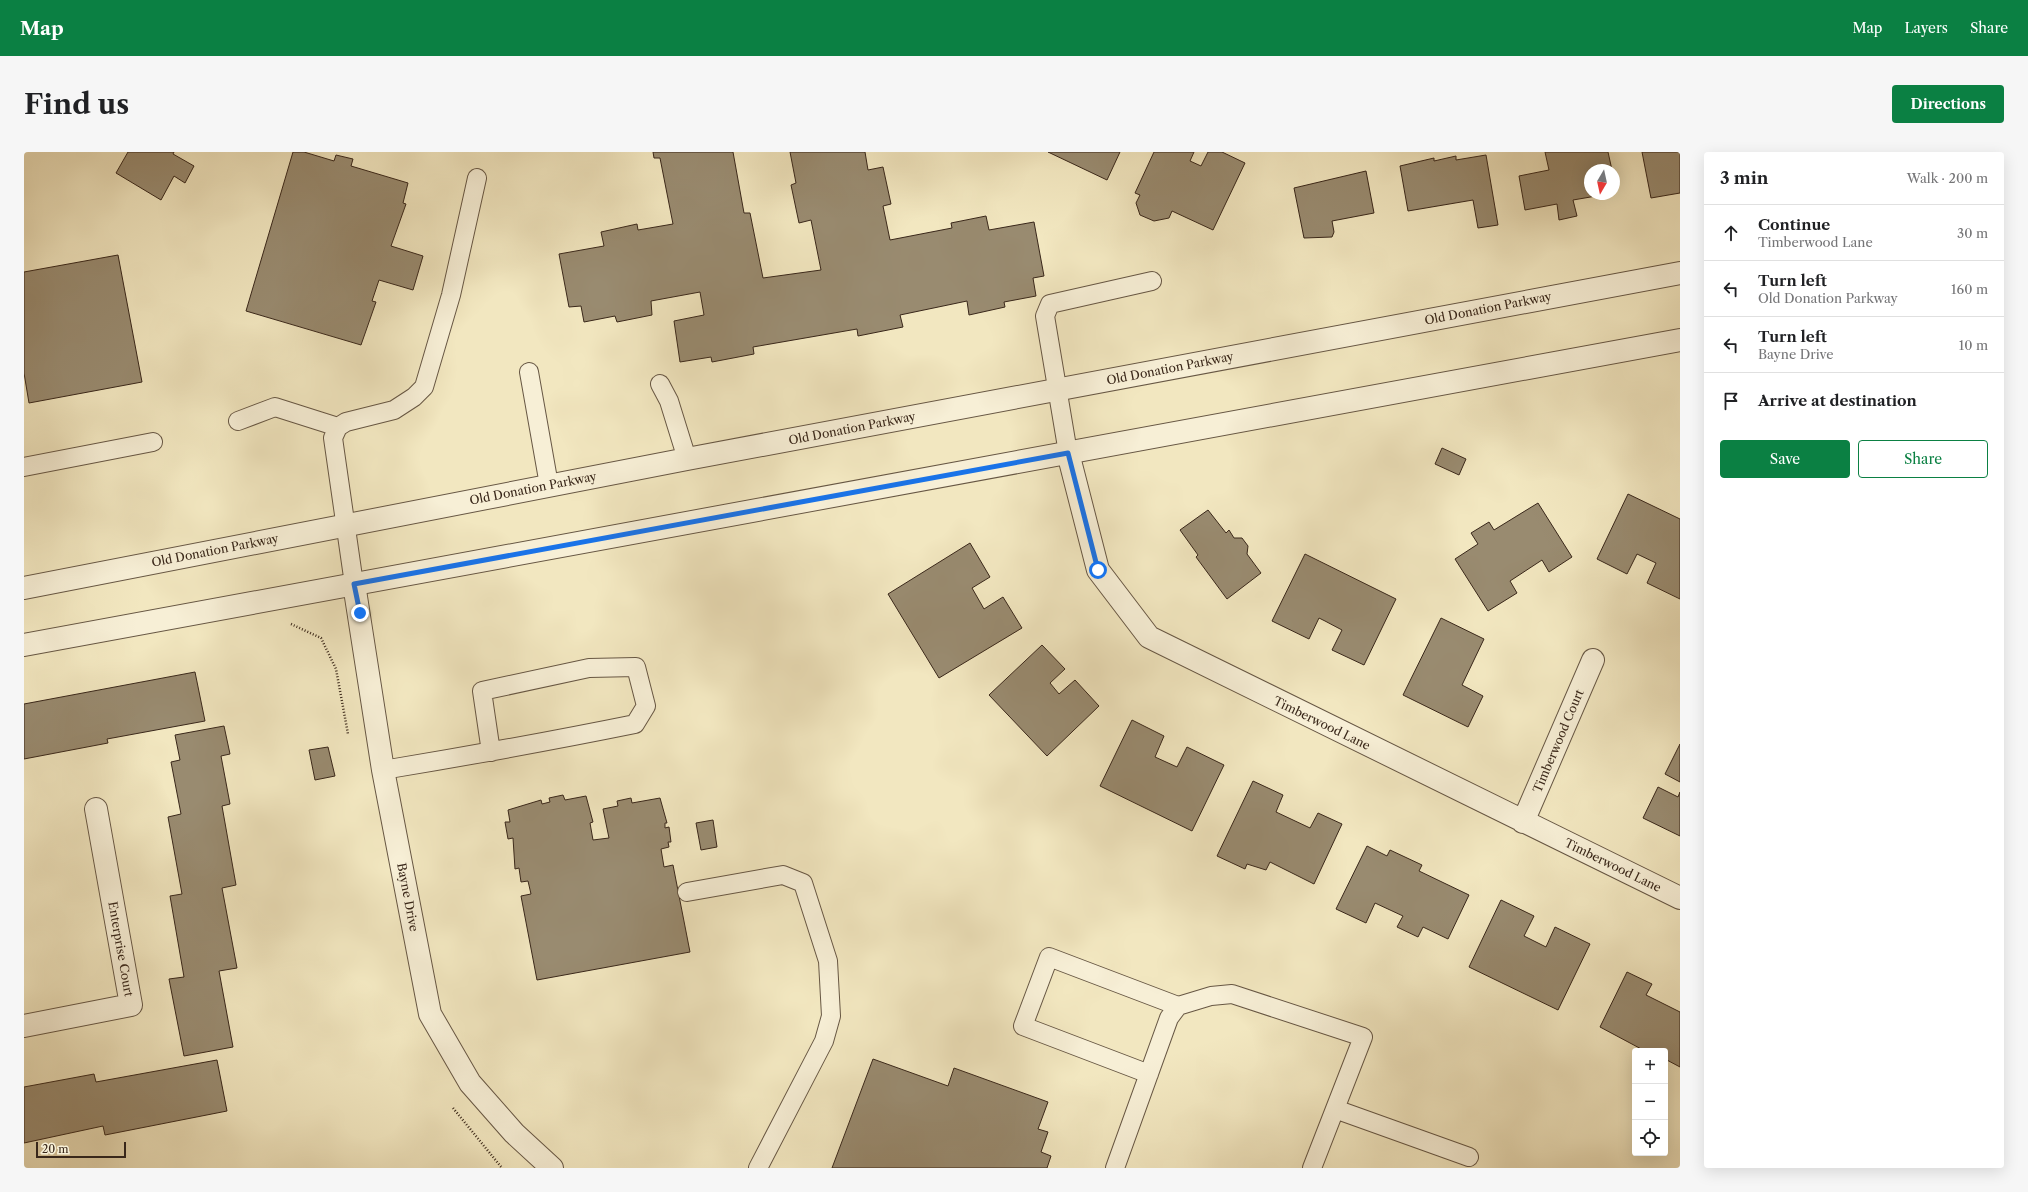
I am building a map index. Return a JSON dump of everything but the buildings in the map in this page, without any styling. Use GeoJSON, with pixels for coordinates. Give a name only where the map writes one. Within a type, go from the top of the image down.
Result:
{"type":"FeatureCollection","features":[{"type":"Feature","properties":{"kind":"street","name":"Old Donation Parkway"},"geometry":{"type":"LineString","coordinates":[[24,588],[549,485],[1680,273]]}},
{"type":"Feature","properties":{"kind":"street"},"geometry":{"type":"LineString","coordinates":[[24,645],[1680,340]]}},
{"type":"Feature","properties":{"kind":"street","name":"Timberwood Lane"},"geometry":{"type":"LineString","coordinates":[[1068,453],[1098,570],[1150,637],[1680,898]]}},
{"type":"Feature","properties":{"kind":"street","name":"Bayne Drive"},"geometry":{"type":"LineString","coordinates":[[354,584],[384,770],[430,1014],[470,1083],[514,1134],[552,1168]]}},
{"type":"Feature","properties":{"kind":"street","name":"Timberwood Court"},"geometry":{"type":"LineString","coordinates":[[1523,822],[1593,660]]}},
{"type":"Feature","properties":{"kind":"street","name":"Enterprise Court"},"geometry":{"type":"LineString","coordinates":[[24,1026],[131,1005],[96,810]]}},
{"type":"Feature","properties":{"kind":"lane"},"geometry":{"type":"LineString","coordinates":[[354,584],[333,438],[338,427],[346,422],[394,410],[414,397],[424,387],[451,295],[477,178]]}},
{"type":"Feature","properties":{"kind":"lane"},"geometry":{"type":"LineString","coordinates":[[1068,453],[1056,389],[1045,316],[1050,304],[1152,281]]}},
{"type":"Feature","properties":{"kind":"lane"},"geometry":{"type":"LineString","coordinates":[[529,372],[549,485]]}},
{"type":"Feature","properties":{"kind":"lane"},"geometry":{"type":"LineString","coordinates":[[660,384],[669,401],[687,459]]}},
{"type":"Feature","properties":{"kind":"lane"},"geometry":{"type":"LineString","coordinates":[[238,421],[275,407],[338,427]]}},
{"type":"Feature","properties":{"kind":"lane"},"geometry":{"type":"LineString","coordinates":[[24,467],[153,442]]}},
{"type":"Feature","properties":{"kind":"lane"},"geometry":{"type":"LineString","coordinates":[[384,770],[491,752],[635,724],[646,706],[636,667],[589,668],[482,692],[491,752]]}},
{"type":"Feature","properties":{"kind":"lane"},"geometry":{"type":"LineString","coordinates":[[687,892],[783,875],[803,883],[828,961],[831,1016],[824,1041],[758,1168]]}},
{"type":"Feature","properties":{"kind":"lane"},"geometry":{"type":"LineString","coordinates":[[1149,1074],[1023,1026],[1049,957],[1178,1006]]}},
{"type":"Feature","properties":{"kind":"lane"},"geometry":{"type":"LineString","coordinates":[[1115,1168],[1169,1018],[1178,1006],[1211,996],[1232,994],[1362,1037],[1312,1168]]}},
{"type":"Feature","properties":{"kind":"lane"},"geometry":{"type":"LineString","coordinates":[[1335,1109],[1469,1157]]}},
{"type":"Feature","properties":{"kind":"path"},"geometry":{"type":"LineString","coordinates":[[288,623],[321,638],[336,669],[349,738]]}},
{"type":"Feature","properties":{"kind":"path"},"geometry":{"type":"LineString","coordinates":[[452,1106],[502,1168]]}},
{"type":"Feature","properties":{"kind":"route"},"geometry":{"type":"LineString","coordinates":[[360,613],[354,584],[1068,453],[1098,570]]}}]}
